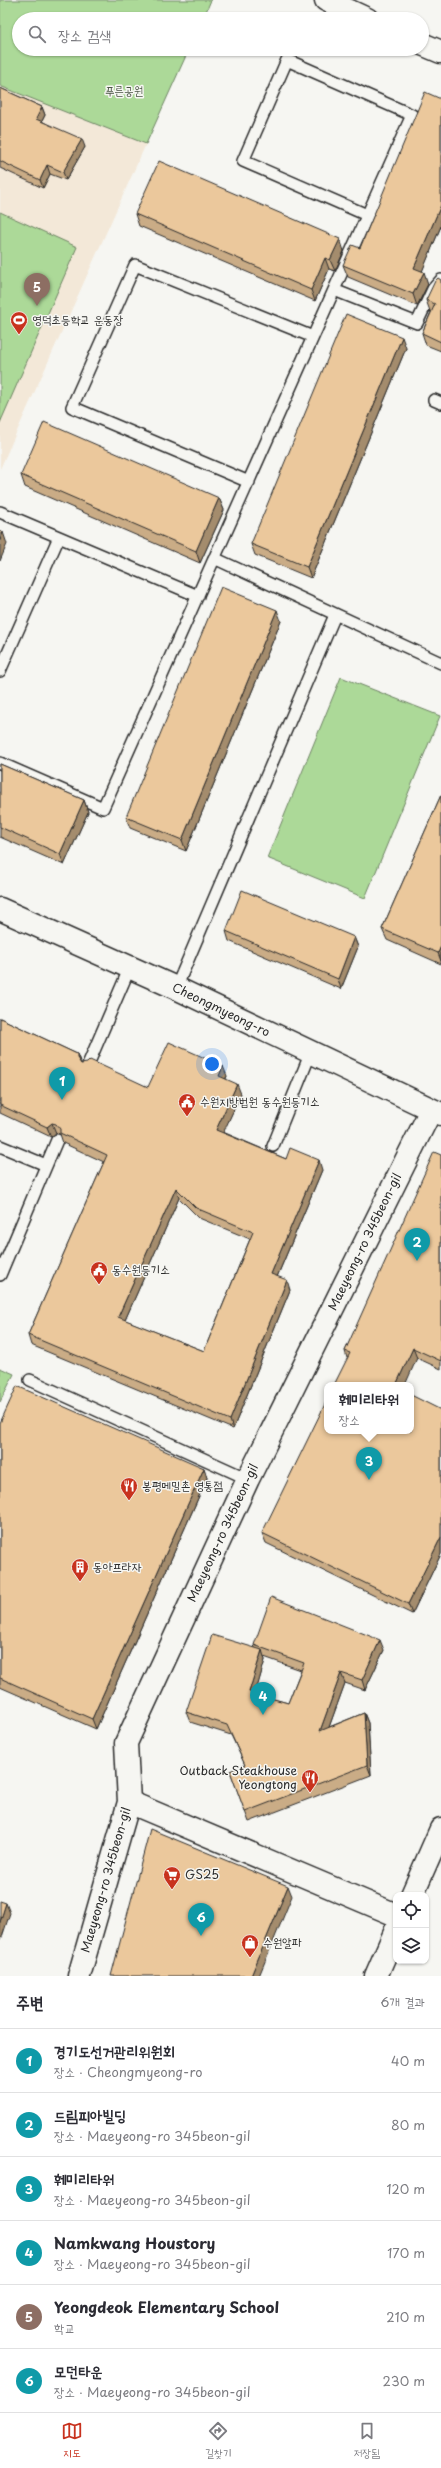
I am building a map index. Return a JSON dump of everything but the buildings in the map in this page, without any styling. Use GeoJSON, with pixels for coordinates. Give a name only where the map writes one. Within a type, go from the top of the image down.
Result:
{"type":"FeatureCollection","features":[{"type":"Feature","properties":{"kind":"street"},"geometry":{"type":"LineString","coordinates":[[326,0],[352,12]]}},
{"type":"Feature","properties":{"kind":"street"},"geometry":{"type":"LineString","coordinates":[[429,47],[441,52]]}},
{"type":"Feature","properties":{"kind":"street","name":"Cheongmyeong-ro"},"geometry":{"type":"LineString","coordinates":[[0,908],[176,988],[436,1112]]}},
{"type":"Feature","properties":{"kind":"street","name":"Maeyeong-ro 345beon-gil"},"geometry":{"type":"LineString","coordinates":[[79,1976],[129,1802],[126,1743],[248,1479],[436,1112]]}},
{"type":"Feature","properties":{"kind":"street"},"geometry":{"type":"LineString","coordinates":[[129,1802],[393,1914]]}},
{"type":"Feature","properties":{"kind":"street"},"geometry":{"type":"LineString","coordinates":[[413,1892],[441,1829]]}},
{"type":"Feature","properties":{"kind":"street"},"geometry":{"type":"LineString","coordinates":[[376,1976],[393,1937]]}},
{"type":"Feature","properties":{"kind":"lane"},"geometry":{"type":"LineString","coordinates":[[0,762],[103,808],[412,115],[287,60],[243,161],[367,215]]}},
{"type":"Feature","properties":{"kind":"lane"},"geometry":{"type":"LineString","coordinates":[[248,482],[72,407],[135,265],[313,337]]}},
{"type":"Feature","properties":{"kind":"lane"},"geometry":{"type":"LineString","coordinates":[[334,290],[417,323],[433,289],[441,280]]}},
{"type":"Feature","properties":{"kind":"lane"},"geometry":{"type":"LineString","coordinates":[[0,512],[198,596]]}},
{"type":"Feature","properties":{"kind":"lane"},"geometry":{"type":"LineString","coordinates":[[0,671],[59,537]]}},
{"type":"Feature","properties":{"kind":"lane"},"geometry":{"type":"LineString","coordinates":[[214,558],[441,663]]}},
{"type":"Feature","properties":{"kind":"lane"},"geometry":{"type":"LineString","coordinates":[[176,988],[335,615]]}},
{"type":"Feature","properties":{"kind":"lane"},"geometry":{"type":"LineString","coordinates":[[87,1066],[130,967]]}},
{"type":"Feature","properties":{"kind":"lane"},"geometry":{"type":"LineString","coordinates":[[272,1146],[311,1052]]}},
{"type":"Feature","properties":{"kind":"lane"},"geometry":{"type":"LineString","coordinates":[[0,1275],[57,1140]]}},
{"type":"Feature","properties":{"kind":"lane"},"geometry":{"type":"LineString","coordinates":[[0,1146],[46,1166]]}},
{"type":"Feature","properties":{"kind":"lane"},"geometry":{"type":"LineString","coordinates":[[30,1380],[248,1479]]}},
{"type":"Feature","properties":{"kind":"shaded area"},"geometry":{"type":"Polygon","coordinates":[[[0,86],[146,144],[0,469],[0,86]]]}},
{"type":"Feature","properties":{"kind":"green space","name":"푸른공원"},"geometry":{"type":"Polygon","coordinates":[[[0,0],[211,0],[206,12],[12,12],[12,56],[186,56],[146,144],[0,86],[0,0]]]}},
{"type":"Feature","properties":{"kind":"green space","name":"영덕초등학교 운동장"},"geometry":{"type":"Polygon","coordinates":[[[0,212],[77,247],[0,423],[0,212]]]}},
{"type":"Feature","properties":{"kind":"green space"},"geometry":{"type":"Polygon","coordinates":[[[341,677],[440,716],[365,898],[267,858],[341,677]]]}},
{"type":"Feature","properties":{"kind":"green space"},"geometry":{"type":"Polygon","coordinates":[[[0,1368],[14,1374],[0,1402],[0,1368]]]}},
{"type":"Feature","properties":{"kind":"place","name":"Yeongdeok Elementary School"},"geometry":{"type":"Point","coordinates":[37,306]}},
{"type":"Feature","properties":{"kind":"place","name":"영덕초등학교 운동장"},"geometry":{"type":"Point","coordinates":[19,335]}},
{"type":"Feature","properties":{"kind":"place","name":"경기도선거관리위원회"},"geometry":{"type":"Point","coordinates":[62,1100]}},
{"type":"Feature","properties":{"kind":"place","name":"수원지방법원 동수원등기소"},"geometry":{"type":"Point","coordinates":[187,1117]}},
{"type":"Feature","properties":{"kind":"place","name":"드림피아빌딩"},"geometry":{"type":"Point","coordinates":[417,1261]}},
{"type":"Feature","properties":{"kind":"place","name":"동수원등기소"},"geometry":{"type":"Point","coordinates":[99,1285]}},
{"type":"Feature","properties":{"kind":"place","name":"훼미리타워"},"geometry":{"type":"Point","coordinates":[369,1480]}},
{"type":"Feature","properties":{"kind":"place","name":"봉평메밀촌 영통점"},"geometry":{"type":"Point","coordinates":[129,1501]}},
{"type":"Feature","properties":{"kind":"place","name":"동아프라자"},"geometry":{"type":"Point","coordinates":[80,1582]}},
{"type":"Feature","properties":{"kind":"place","name":"Namkwang Houstory"},"geometry":{"type":"Point","coordinates":[263,1715]}},
{"type":"Feature","properties":{"kind":"place","name":"Outback Steakhouse Yeongtong"},"geometry":{"type":"Point","coordinates":[310,1793]}},
{"type":"Feature","properties":{"kind":"place","name":"GS25"},"geometry":{"type":"Point","coordinates":[172,1890]}},
{"type":"Feature","properties":{"kind":"place","name":"모던타운"},"geometry":{"type":"Point","coordinates":[201,1936]}},
{"type":"Feature","properties":{"kind":"place","name":"수원알파"},"geometry":{"type":"Point","coordinates":[250,1958]}}]}
